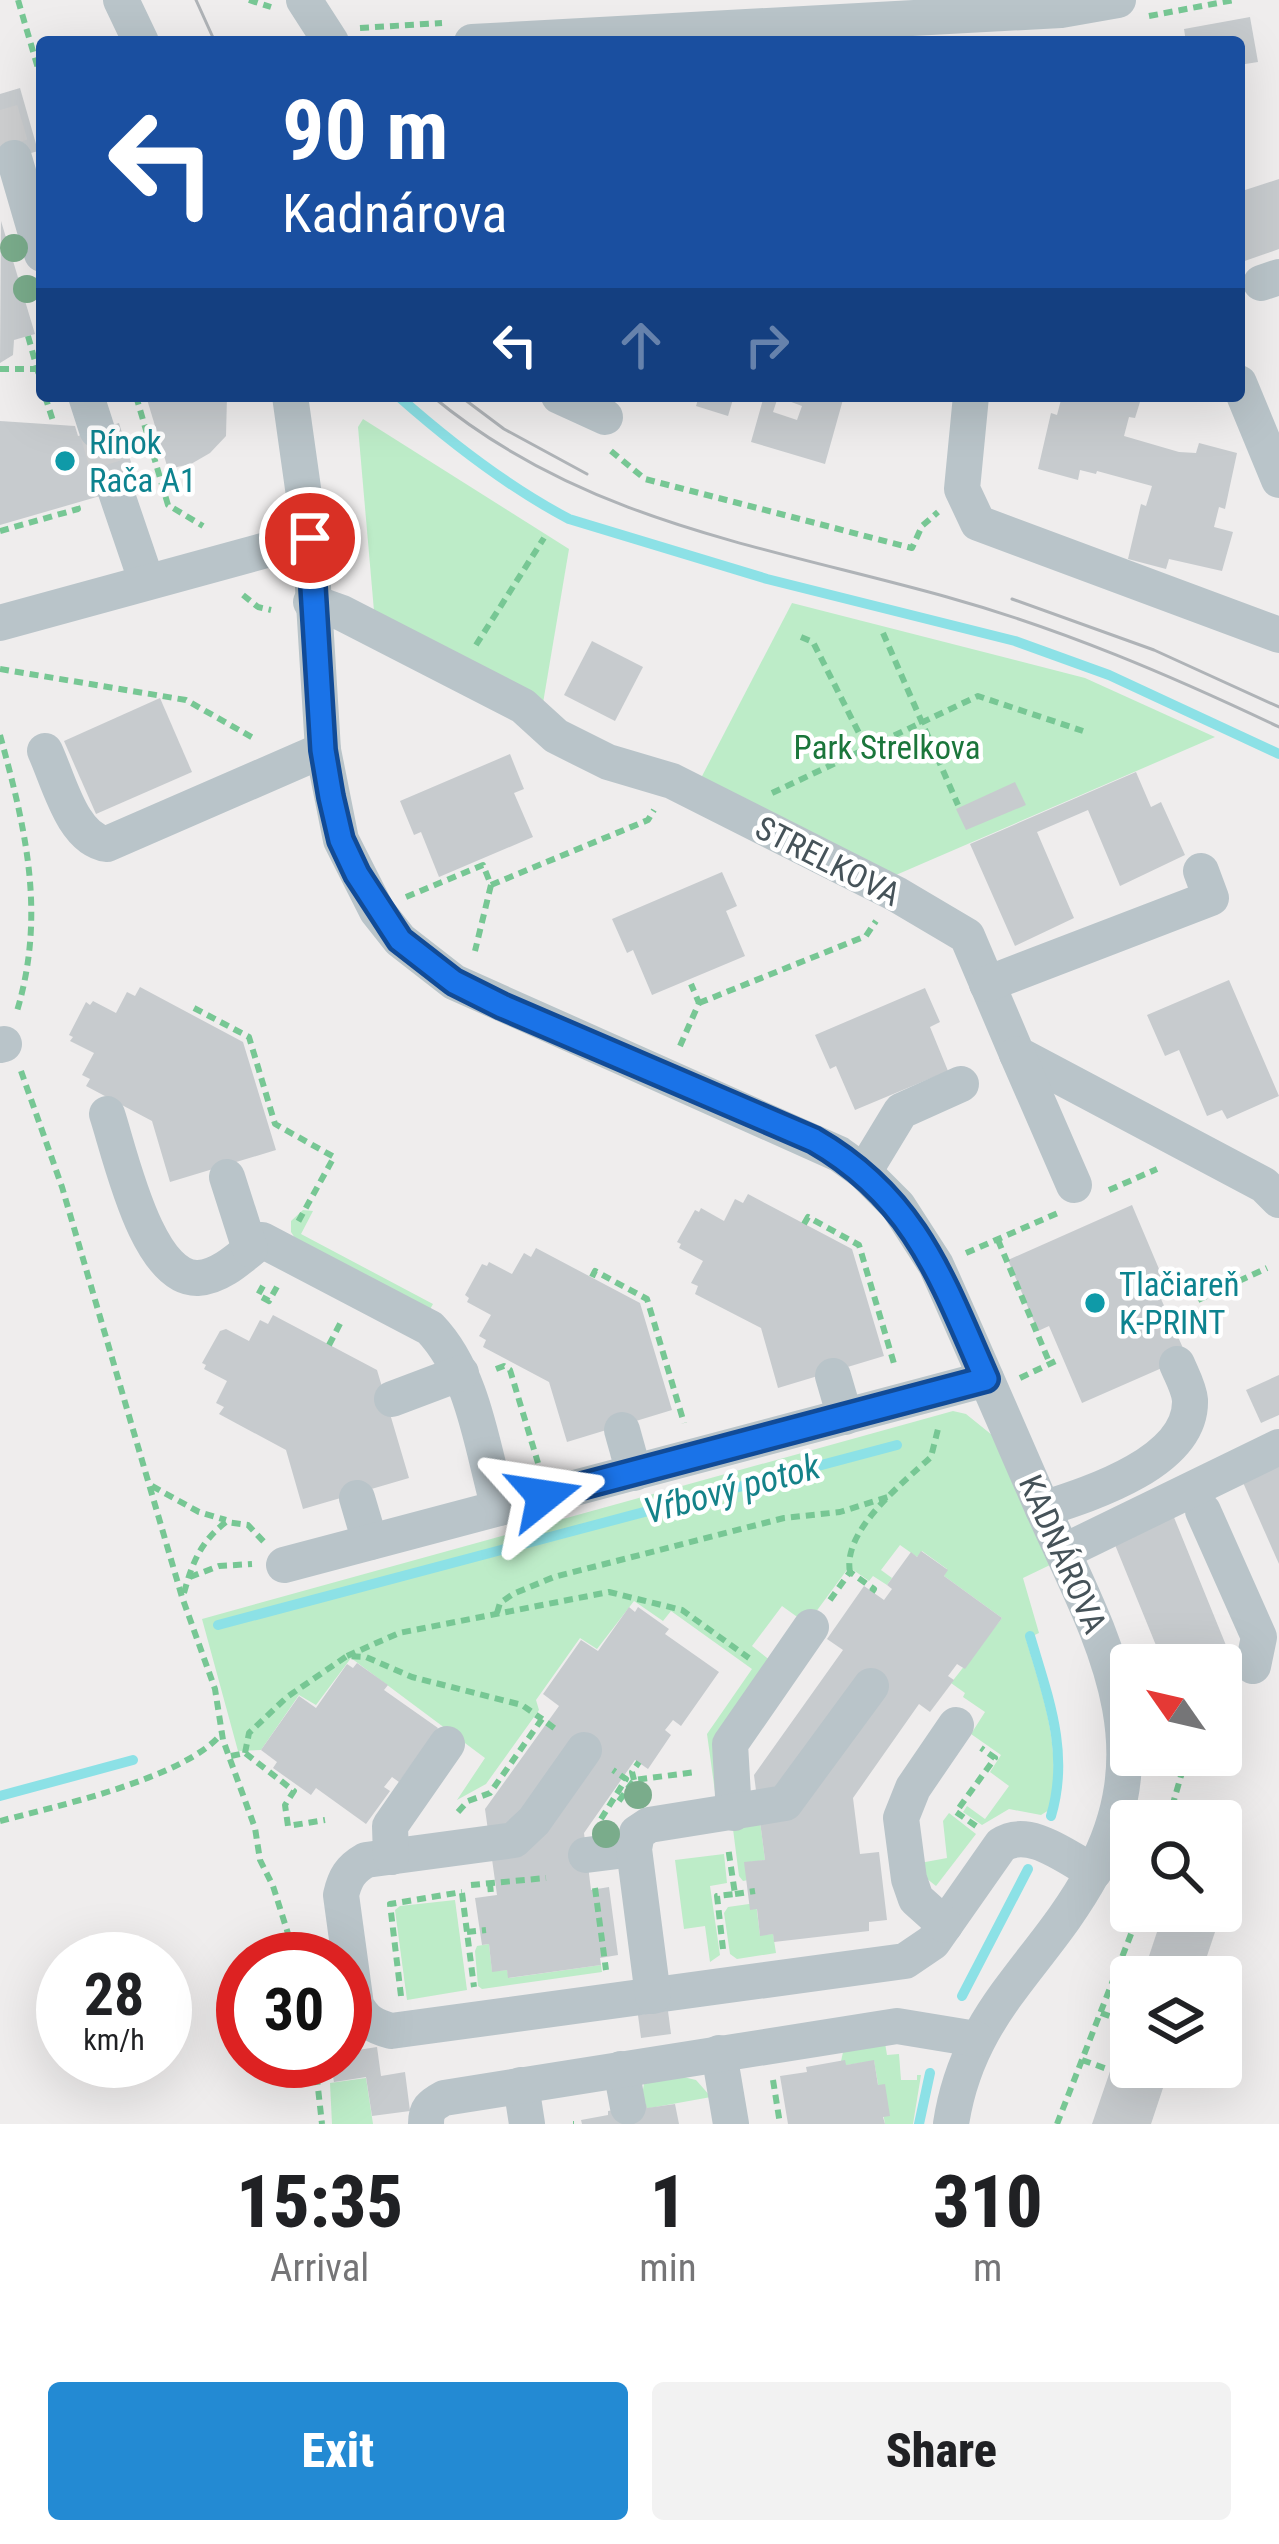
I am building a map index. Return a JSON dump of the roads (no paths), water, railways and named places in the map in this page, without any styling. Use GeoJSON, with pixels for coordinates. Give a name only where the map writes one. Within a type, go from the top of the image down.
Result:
{"type":"FeatureCollection","features":[{"type":"Feature","properties":{"kind":"street"},"geometry":{"type":"LineString","coordinates":[[121,0],[137,36]]}},
{"type":"Feature","properties":{"kind":"street"},"geometry":{"type":"LineString","coordinates":[[304,0],[327,36]]}},
{"type":"Feature","properties":{"kind":"street"},"geometry":{"type":"LineString","coordinates":[[582,36],[1061,10],[1118,0]]}},
{"type":"Feature","properties":{"kind":"street"},"geometry":{"type":"LineString","coordinates":[[14,158],[36,233]]}},
{"type":"Feature","properties":{"kind":"street"},"geometry":{"type":"LineString","coordinates":[[1245,397],[1279,480]]}},
{"type":"Feature","properties":{"kind":"street","name":"KADNÁROVA"},"geometry":{"type":"LineString","coordinates":[[291,402],[310,538],[323,750],[341,840],[377,911],[426,963],[502,1006],[814,1140],[864,1172],[898,1206],[924,1242],[999,1381],[1043,1509],[1110,1664]]}},
{"type":"Feature","properties":{"kind":"street"},"geometry":{"type":"LineString","coordinates":[[567,402],[600,427]]}},
{"type":"Feature","properties":{"kind":"street"},"geometry":{"type":"LineString","coordinates":[[970,402],[962,489],[978,523],[1278,630]]}},
{"type":"Feature","properties":{"kind":"street"},"geometry":{"type":"LineString","coordinates":[[116,492],[146,580]]}},
{"type":"Feature","properties":{"kind":"street"},"geometry":{"type":"LineString","coordinates":[[0,623],[310,538]]}},
{"type":"Feature","properties":{"kind":"street","name":"STRELKOVA"},"geometry":{"type":"LineString","coordinates":[[311,602],[523,706],[556,736],[608,761],[672,782],[896,894],[967,936],[1074,1185]]}},
{"type":"Feature","properties":{"kind":"street"},"geometry":{"type":"LineString","coordinates":[[46,751],[82,832],[94,842],[107,844],[323,750]]}},
{"type":"Feature","properties":{"kind":"street"},"geometry":{"type":"LineString","coordinates":[[987,984],[1211,898],[1201,871]]}},
{"type":"Feature","properties":{"kind":"street"},"geometry":{"type":"LineString","coordinates":[[1017,1054],[1278,1197]]}},
{"type":"Feature","properties":{"kind":"street"},"geometry":{"type":"LineString","coordinates":[[864,1172],[901,1112],[961,1084]]}},
{"type":"Feature","properties":{"kind":"street"},"geometry":{"type":"LineString","coordinates":[[106,1114],[148,1236],[167,1267],[199,1278],[266,1250]]}},
{"type":"Feature","properties":{"kind":"street"},"geometry":{"type":"LineString","coordinates":[[227,1177],[266,1250],[430,1328],[472,1373],[499,1508]]}},
{"type":"Feature","properties":{"kind":"street"},"geometry":{"type":"LineString","coordinates":[[1043,1509],[1126,1477],[1170,1448],[1190,1408],[1190,1393],[1177,1364]]}},
{"type":"Feature","properties":{"kind":"street"},"geometry":{"type":"LineString","coordinates":[[392,1399],[472,1373]]}},
{"type":"Feature","properties":{"kind":"street"},"geometry":{"type":"LineString","coordinates":[[833,1376],[845,1417]]}},
{"type":"Feature","properties":{"kind":"street"},"geometry":{"type":"LineString","coordinates":[[272,1560],[370,1542],[999,1381]]}},
{"type":"Feature","properties":{"kind":"street"},"geometry":{"type":"LineString","coordinates":[[622,1430],[634,1473]]}},
{"type":"Feature","properties":{"kind":"street"},"geometry":{"type":"LineString","coordinates":[[1063,1552],[1279,1447]]}},
{"type":"Feature","properties":{"kind":"street"},"geometry":{"type":"LineString","coordinates":[[357,1498],[370,1542]]}},
{"type":"Feature","properties":{"kind":"street"},"geometry":{"type":"LineString","coordinates":[[1203,1511],[1259,1636],[1262,1663]]}},
{"type":"Feature","properties":{"kind":"street"},"geometry":{"type":"LineString","coordinates":[[729,1814],[728,1756],[733,1736],[815,1621]]}},
{"type":"Feature","properties":{"kind":"street"},"geometry":{"type":"LineString","coordinates":[[652,1996],[634,1849],[637,1833],[649,1825],[785,1803],[872,1686]]}},
{"type":"Feature","properties":{"kind":"street"},"geometry":{"type":"LineString","coordinates":[[945,1925],[916,1899],[906,1865],[902,1818],[913,1788],[956,1725]]}},
{"type":"Feature","properties":{"kind":"street"},"geometry":{"type":"LineString","coordinates":[[391,1857],[390,1826],[447,1744]]}},
{"type":"Feature","properties":{"kind":"street"},"geometry":{"type":"LineString","coordinates":[[584,1750],[534,1821],[514,1840],[366,1860],[345,1879],[341,1895],[356,2005],[375,2027],[391,2031],[652,1996],[832,1953],[905,1961],[920,1954],[1001,1845],[1013,1837],[1028,1838],[1094,1872]]}},
{"type":"Feature","properties":{"kind":"street","name":"KADNÁROVA"},"geometry":{"type":"LineString","coordinates":[[951,2124],[976,2039],[1094,1872],[1124,1792],[1125,1776]]}},
{"type":"Feature","properties":{"kind":"street"},"geometry":{"type":"LineString","coordinates":[[591,1872],[634,1849]]}},
{"type":"Feature","properties":{"kind":"street"},"geometry":{"type":"LineString","coordinates":[[426,2124],[432,2104],[444,2098],[719,2053],[824,2050],[897,2026],[976,2039]]}},
{"type":"Feature","properties":{"kind":"street"},"geometry":{"type":"LineString","coordinates":[[719,2053],[730,2124]]}},
{"type":"Feature","properties":{"kind":"street"},"geometry":{"type":"LineString","coordinates":[[622,2069],[628,2107]]}},
{"type":"Feature","properties":{"kind":"street"},"geometry":{"type":"LineString","coordinates":[[521,2085],[527,2124]]}},
{"type":"Feature","properties":{"kind":"waterway"},"geometry":{"type":"LineString","coordinates":[[405,402],[480,463],[569,519],[767,579],[1015,641],[1109,675],[1279,754]]}},
{"type":"Feature","properties":{"kind":"waterway","name":"Vŕbový potok"},"geometry":{"type":"LineString","coordinates":[[218,1625],[897,1445]]}},
{"type":"Feature","properties":{"kind":"waterway","name":"Vŕbový potok"},"geometry":{"type":"LineString","coordinates":[[1030,1636],[1057,1747],[1051,1816]]}},
{"type":"Feature","properties":{"kind":"waterway","name":"Vŕbový potok"},"geometry":{"type":"LineString","coordinates":[[0,1796],[133,1760]]}},
{"type":"Feature","properties":{"kind":"waterway","name":"Vŕbový potok"},"geometry":{"type":"LineString","coordinates":[[962,1996],[1028,1869]]}},
{"type":"Feature","properties":{"kind":"waterway","name":"Vŕbový potok"},"geometry":{"type":"LineString","coordinates":[[919,2124],[930,2073]]}},
{"type":"Feature","properties":{"kind":"tunnel"},"geometry":{"type":"LineString","coordinates":[[0,110],[14,158]]}},
{"type":"Feature","properties":{"kind":"tunnel"},"geometry":{"type":"LineString","coordinates":[[97,430],[116,492]]}},
{"type":"Feature","properties":{"kind":"tram line"},"geometry":{"type":"LineString","coordinates":[[196,0],[212,36]]}},
{"type":"Feature","properties":{"kind":"tram line"},"geometry":{"type":"LineString","coordinates":[[440,402],[550,473],[613,501],[743,544],[1032,624],[1157,672],[1279,727]]}},
{"type":"Feature","properties":{"kind":"tram line"},"geometry":{"type":"LineString","coordinates":[[468,402],[504,429],[587,474]]}},
{"type":"Feature","properties":{"kind":"tram line"},"geometry":{"type":"LineString","coordinates":[[1012,599],[1154,650],[1279,707]]}},
{"type":"Feature","properties":{"kind":"place","name":"Rínok Rača A1"},"geometry":{"type":"Point","coordinates":[65,461]}},
{"type":"Feature","properties":{"kind":"place","name":"Tlačiareň K-PRINT"},"geometry":{"type":"Point","coordinates":[1095,1303]}},
{"type":"Feature","properties":{"kind":"park label","name":"Park Strelkova"},"geometry":{"type":"Point","coordinates":[887,747]}}]}
